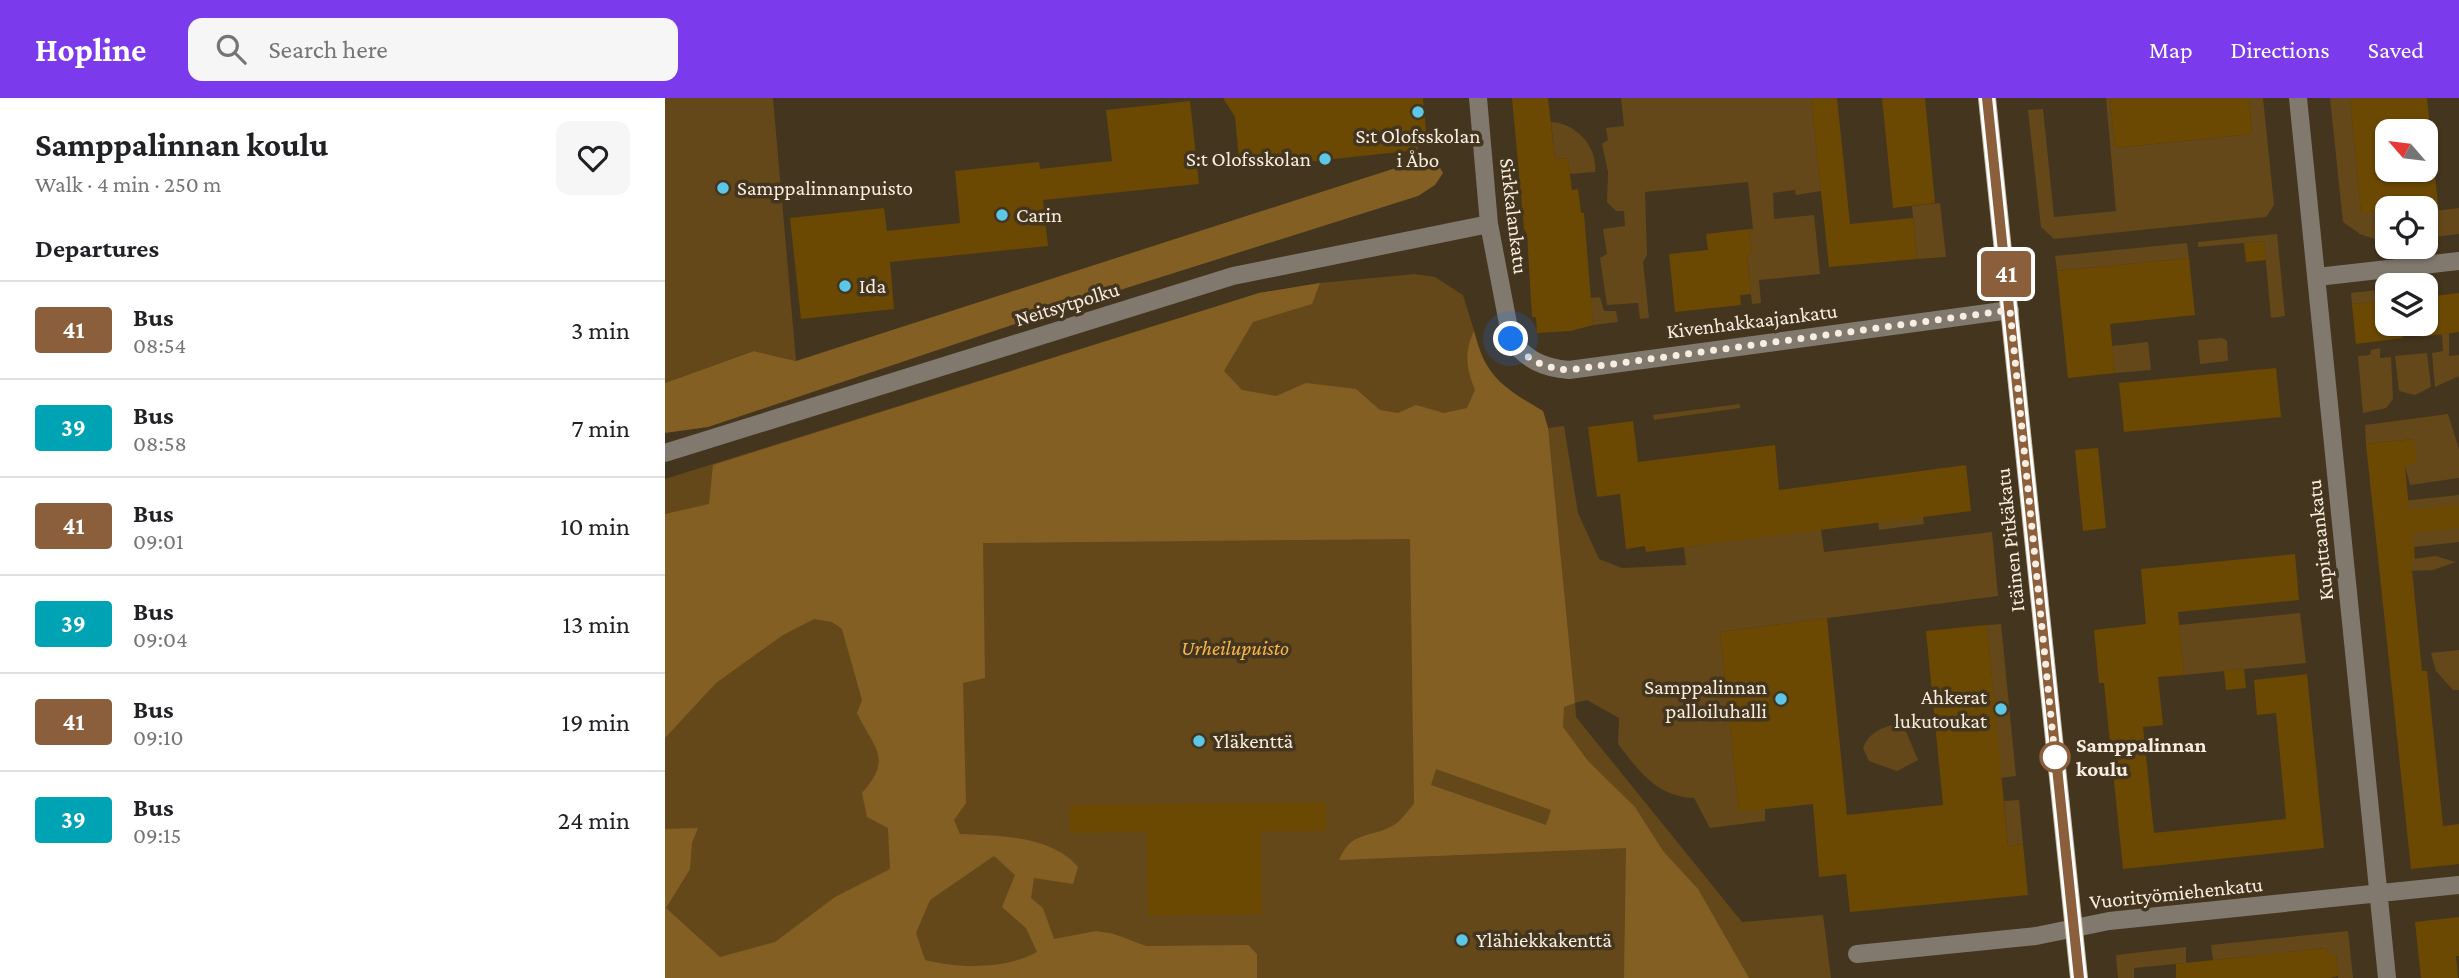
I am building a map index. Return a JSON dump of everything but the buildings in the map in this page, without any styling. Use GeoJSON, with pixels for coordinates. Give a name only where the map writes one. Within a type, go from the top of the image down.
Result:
{"type":"FeatureCollection","features":[{"type":"Feature","properties":{"kind":"main road","name":"Itäinen Pitkäkatu"},"geometry":{"type":"LineString","coordinates":[[1987,98],[2079,978]]}},
{"type":"Feature","properties":{"kind":"street","name":"Sirkkalankatu"},"geometry":{"type":"LineString","coordinates":[[1478,98],[1489,224],[1511,339]]}},
{"type":"Feature","properties":{"kind":"street","name":"Kupittaankatu"},"geometry":{"type":"LineString","coordinates":[[2298,98],[2387,978]]}},
{"type":"Feature","properties":{"kind":"street","name":"Neitsytpolku"},"geometry":{"type":"LineString","coordinates":[[665,453],[1233,276],[1489,224]]}},
{"type":"Feature","properties":{"kind":"street"},"geometry":{"type":"LineString","coordinates":[[2317,277],[2459,261]]}},
{"type":"Feature","properties":{"kind":"street","name":"Kivenhakkaajankatu"},"geometry":{"type":"LineString","coordinates":[[1511,339],[1519,351],[1541,365],[1569,370],[2010,310]]}},
{"type":"Feature","properties":{"kind":"street","name":"Vuorityömiehenkatu"},"geometry":{"type":"LineString","coordinates":[[1857,954],[2036,936],[2109,920],[2459,885]]}},
{"type":"Feature","properties":{"kind":"green space","name":"Samppalinnanpuisto"},"geometry":{"type":"Polygon","coordinates":[[[665,98],[773,98],[796,361],[754,351],[665,383],[665,98]]]}},
{"type":"Feature","properties":{"kind":"green space"},"geometry":{"type":"Polygon","coordinates":[[[1621,98],[1811,98],[1821,191],[1796,195],[1795,190],[1773,193],[1774,219],[1814,215],[1820,274],[1759,280],[1761,303],[1752,304],[1747,254],[1752,253],[1749,229],[1753,229],[1748,182],[1645,192],[1647,255],[1643,262],[1649,318],[1640,319],[1638,303],[1607,305],[1600,258],[1607,254],[1603,229],[1625,226],[1624,211],[1616,211],[1607,202],[1608,172],[1602,144],[1608,140],[1606,128],[1624,126],[1621,98]]]}},
{"type":"Feature","properties":{"kind":"green space"},"geometry":{"type":"Polygon","coordinates":[[[2106,98],[2110,98],[2115,148],[2252,134],[2249,98],[2263,98],[2274,205],[2266,217],[2054,239],[2041,227],[2028,110],[2043,109],[2054,217],[2116,211],[2106,98]]]}},
{"type":"Feature","properties":{"kind":"green space"},"geometry":{"type":"Polygon","coordinates":[[[2330,98],[2350,98],[2361,212],[2375,211],[2375,239],[2360,234],[2343,222],[2330,98]]]}},
{"type":"Feature","properties":{"kind":"green space"},"geometry":{"type":"Polygon","coordinates":[[[1551,122],[1569,127],[1583,138],[1593,154],[1595,172],[1570,174],[1568,158],[1555,159],[1551,122]]]}},
{"type":"Feature","properties":{"kind":"green space"},"geometry":{"type":"Polygon","coordinates":[[[1940,203],[1946,257],[1917,259],[1912,206],[1940,203]]]}},
{"type":"Feature","properties":{"kind":"green space"},"geometry":{"type":"Polygon","coordinates":[[[2459,208],[2459,234],[2438,237],[2438,211],[2459,208]]]}},
{"type":"Feature","properties":{"kind":"green space"},"geometry":{"type":"Polygon","coordinates":[[[2277,234],[2285,316],[2271,318],[2264,241],[2198,247],[2198,242],[2277,234]]]}},
{"type":"Feature","properties":{"kind":"green space"},"geometry":{"type":"Polygon","coordinates":[[[2187,243],[2189,258],[2057,271],[2055,256],[2187,243]]]}},
{"type":"Feature","properties":{"kind":"green space","name":"Urheilupuisto"},"geometry":{"type":"Polygon","coordinates":[[[1415,274],[1435,277],[1463,295],[1485,366],[1504,388],[1543,411],[1548,428],[1564,426],[1578,513],[1599,559],[1622,568],[1686,565],[1684,547],[1821,529],[1824,552],[1992,532],[1998,596],[1720,632],[1739,811],[1765,809],[1765,821],[1710,828],[1694,798],[1659,788],[1634,764],[1618,744],[1619,718],[1587,700],[1575,703],[1576,717],[1742,922],[1823,915],[1831,978],[665,978],[665,479],[1259,293],[1320,283],[1415,274]]]}},
{"type":"Feature","properties":{"kind":"green space"},"geometry":{"type":"Polygon","coordinates":[[[2375,290],[2375,302],[2352,304],[2351,293],[2375,290]]]}},
{"type":"Feature","properties":{"kind":"green space"},"geometry":{"type":"Polygon","coordinates":[[[1600,297],[1604,311],[1616,311],[1618,322],[1593,325],[1590,298],[1600,297]]]}},
{"type":"Feature","properties":{"kind":"green space"},"geometry":{"type":"Polygon","coordinates":[[[2449,333],[2449,356],[2459,355],[2459,376],[2435,387],[2432,353],[2443,351],[2442,334],[2449,333]]]}},
{"type":"Feature","properties":{"kind":"green space"},"geometry":{"type":"Polygon","coordinates":[[[2222,338],[2227,341],[2228,361],[2200,364],[2198,340],[2222,338]]]}},
{"type":"Feature","properties":{"kind":"green space"},"geometry":{"type":"Polygon","coordinates":[[[2148,342],[2151,370],[2115,373],[2112,346],[2148,342]]]}},
{"type":"Feature","properties":{"kind":"green space"},"geometry":{"type":"Polygon","coordinates":[[[2380,348],[2380,358],[2391,357],[2393,399],[2386,408],[2363,413],[2358,356],[2370,355],[2371,350],[2380,348]]]}},
{"type":"Feature","properties":{"kind":"green space"},"geometry":{"type":"Polygon","coordinates":[[[2427,353],[2431,387],[2415,395],[2399,391],[2395,356],[2427,353]]]}},
{"type":"Feature","properties":{"kind":"green space"},"geometry":{"type":"Polygon","coordinates":[[[1740,404],[1740,408],[1654,420],[1653,415],[1740,404]]]}},
{"type":"Feature","properties":{"kind":"green space"},"geometry":{"type":"Polygon","coordinates":[[[2448,414],[2459,449],[2459,478],[2410,485],[2405,465],[2414,439],[2366,444],[2365,425],[2448,414]]]}},
{"type":"Feature","properties":{"kind":"green space"},"geometry":{"type":"Polygon","coordinates":[[[2459,495],[2459,542],[2414,547],[2373,504],[2459,495]]]}},
{"type":"Feature","properties":{"kind":"green space"},"geometry":{"type":"Polygon","coordinates":[[[1923,516],[1924,524],[1879,530],[1878,522],[1923,516]]]}},
{"type":"Feature","properties":{"kind":"green space"},"geometry":{"type":"Polygon","coordinates":[[[2435,556],[2456,562],[2433,570],[2380,572],[2379,564],[2435,556]]]}},
{"type":"Feature","properties":{"kind":"green space"},"geometry":{"type":"Polygon","coordinates":[[[2300,613],[2306,663],[2184,675],[2179,625],[2300,613]]]}},
{"type":"Feature","properties":{"kind":"green space"},"geometry":{"type":"Polygon","coordinates":[[[2001,624],[2016,776],[2001,778],[1987,625],[2001,624]]]}},
{"type":"Feature","properties":{"kind":"green space"},"geometry":{"type":"Polygon","coordinates":[[[2459,650],[2459,690],[2453,690],[2436,671],[2431,653],[2459,650]]]}},
{"type":"Feature","properties":{"kind":"green space"},"geometry":{"type":"Polygon","coordinates":[[[1902,722],[1918,760],[1897,771],[1869,761],[1863,748],[1870,737],[1879,730],[1902,722]]]}},
{"type":"Feature","properties":{"kind":"green space"},"geometry":{"type":"Polygon","coordinates":[[[2019,800],[2023,844],[2008,846],[2004,801],[2019,800]]]}},
{"type":"Feature","properties":{"kind":"green space"},"geometry":{"type":"Polygon","coordinates":[[[2348,931],[2353,978],[2338,978],[2336,954],[2328,954],[2327,948],[2288,952],[2288,959],[2261,962],[2252,956],[2213,960],[2211,945],[2348,931]]]}},
{"type":"Feature","properties":{"kind":"green space"},"geometry":{"type":"Polygon","coordinates":[[[2186,947],[2186,963],[2134,968],[2134,978],[2118,978],[2116,955],[2186,947]]]}},
{"type":"Feature","properties":{"kind":"shaded area"},"geometry":{"type":"Polygon","coordinates":[[[1433,156],[1443,173],[1435,185],[1418,196],[1063,308],[708,427],[665,433],[665,383],[754,351],[796,361],[1433,156]]]}},
{"type":"Feature","properties":{"kind":"shaded area"},"geometry":{"type":"Polygon","coordinates":[[[1320,283],[1312,304],[1253,322],[1224,371],[1242,390],[1276,396],[1306,383],[1356,389],[1380,410],[1398,413],[1416,405],[1444,413],[1467,408],[1475,390],[1467,360],[1474,331],[1484,360],[1498,380],[1543,411],[1548,428],[1575,703],[1564,707],[1563,727],[1588,761],[1635,807],[1663,851],[1698,889],[1749,978],[1624,978],[1626,848],[1339,860],[1350,843],[1394,825],[1414,804],[1410,539],[983,543],[985,678],[963,683],[966,803],[954,820],[960,834],[1007,837],[1039,843],[1067,856],[1078,867],[1073,884],[1034,878],[1031,898],[1043,908],[1054,939],[1096,931],[1114,934],[1146,946],[1248,945],[1257,954],[1257,978],[665,978],[665,829],[698,828],[692,843],[690,869],[666,908],[720,957],[775,942],[835,897],[890,869],[888,828],[867,817],[862,793],[877,771],[878,754],[857,713],[862,700],[842,629],[832,622],[814,619],[783,635],[716,683],[665,738],[665,514],[709,504],[713,465],[1259,293],[1320,283]],[[1436,769],[1431,785],[1546,825],[1551,810],[1436,769]],[[994,856],[930,900],[916,933],[925,960],[952,965],[983,966],[1012,962],[1037,952],[1026,928],[1002,907],[1015,875],[994,856]]]}},
{"type":"Feature","properties":{"kind":"bus line","name":"41"},"geometry":{"type":"LineString","coordinates":[[1987,98],[2079,978]]}},
{"type":"Feature","properties":{"kind":"place","name":"S:t Olofsskolan i Åbo"},"geometry":{"type":"Point","coordinates":[1418,112]}},
{"type":"Feature","properties":{"kind":"place","name":"S:t Olofsskolan"},"geometry":{"type":"Point","coordinates":[1325,159]}},
{"type":"Feature","properties":{"kind":"place","name":"Samppalinnanpuisto"},"geometry":{"type":"Point","coordinates":[723,188]}},
{"type":"Feature","properties":{"kind":"place","name":"Carin"},"geometry":{"type":"Point","coordinates":[1002,215]}},
{"type":"Feature","properties":{"kind":"place","name":"Ida"},"geometry":{"type":"Point","coordinates":[845,286]}},
{"type":"Feature","properties":{"kind":"place","name":"Samppalinnan palloiluhalli"},"geometry":{"type":"Point","coordinates":[1781,699]}},
{"type":"Feature","properties":{"kind":"place","name":"Ahkerat lukutoukat"},"geometry":{"type":"Point","coordinates":[2001,709]}},
{"type":"Feature","properties":{"kind":"place","name":"Yläkenttä"},"geometry":{"type":"Point","coordinates":[1199,741]}},
{"type":"Feature","properties":{"kind":"place","name":"Samppalinnan koulu"},"geometry":{"type":"Point","coordinates":[2055,757]}},
{"type":"Feature","properties":{"kind":"place","name":"Ylähiekkakenttä"},"geometry":{"type":"Point","coordinates":[1462,940]}},
{"type":"Feature","properties":{"kind":"route"},"geometry":{"type":"LineString","coordinates":[[1511,339],[1519,351],[1541,365],[1569,370],[2010,310],[2055,757]]}}]}
